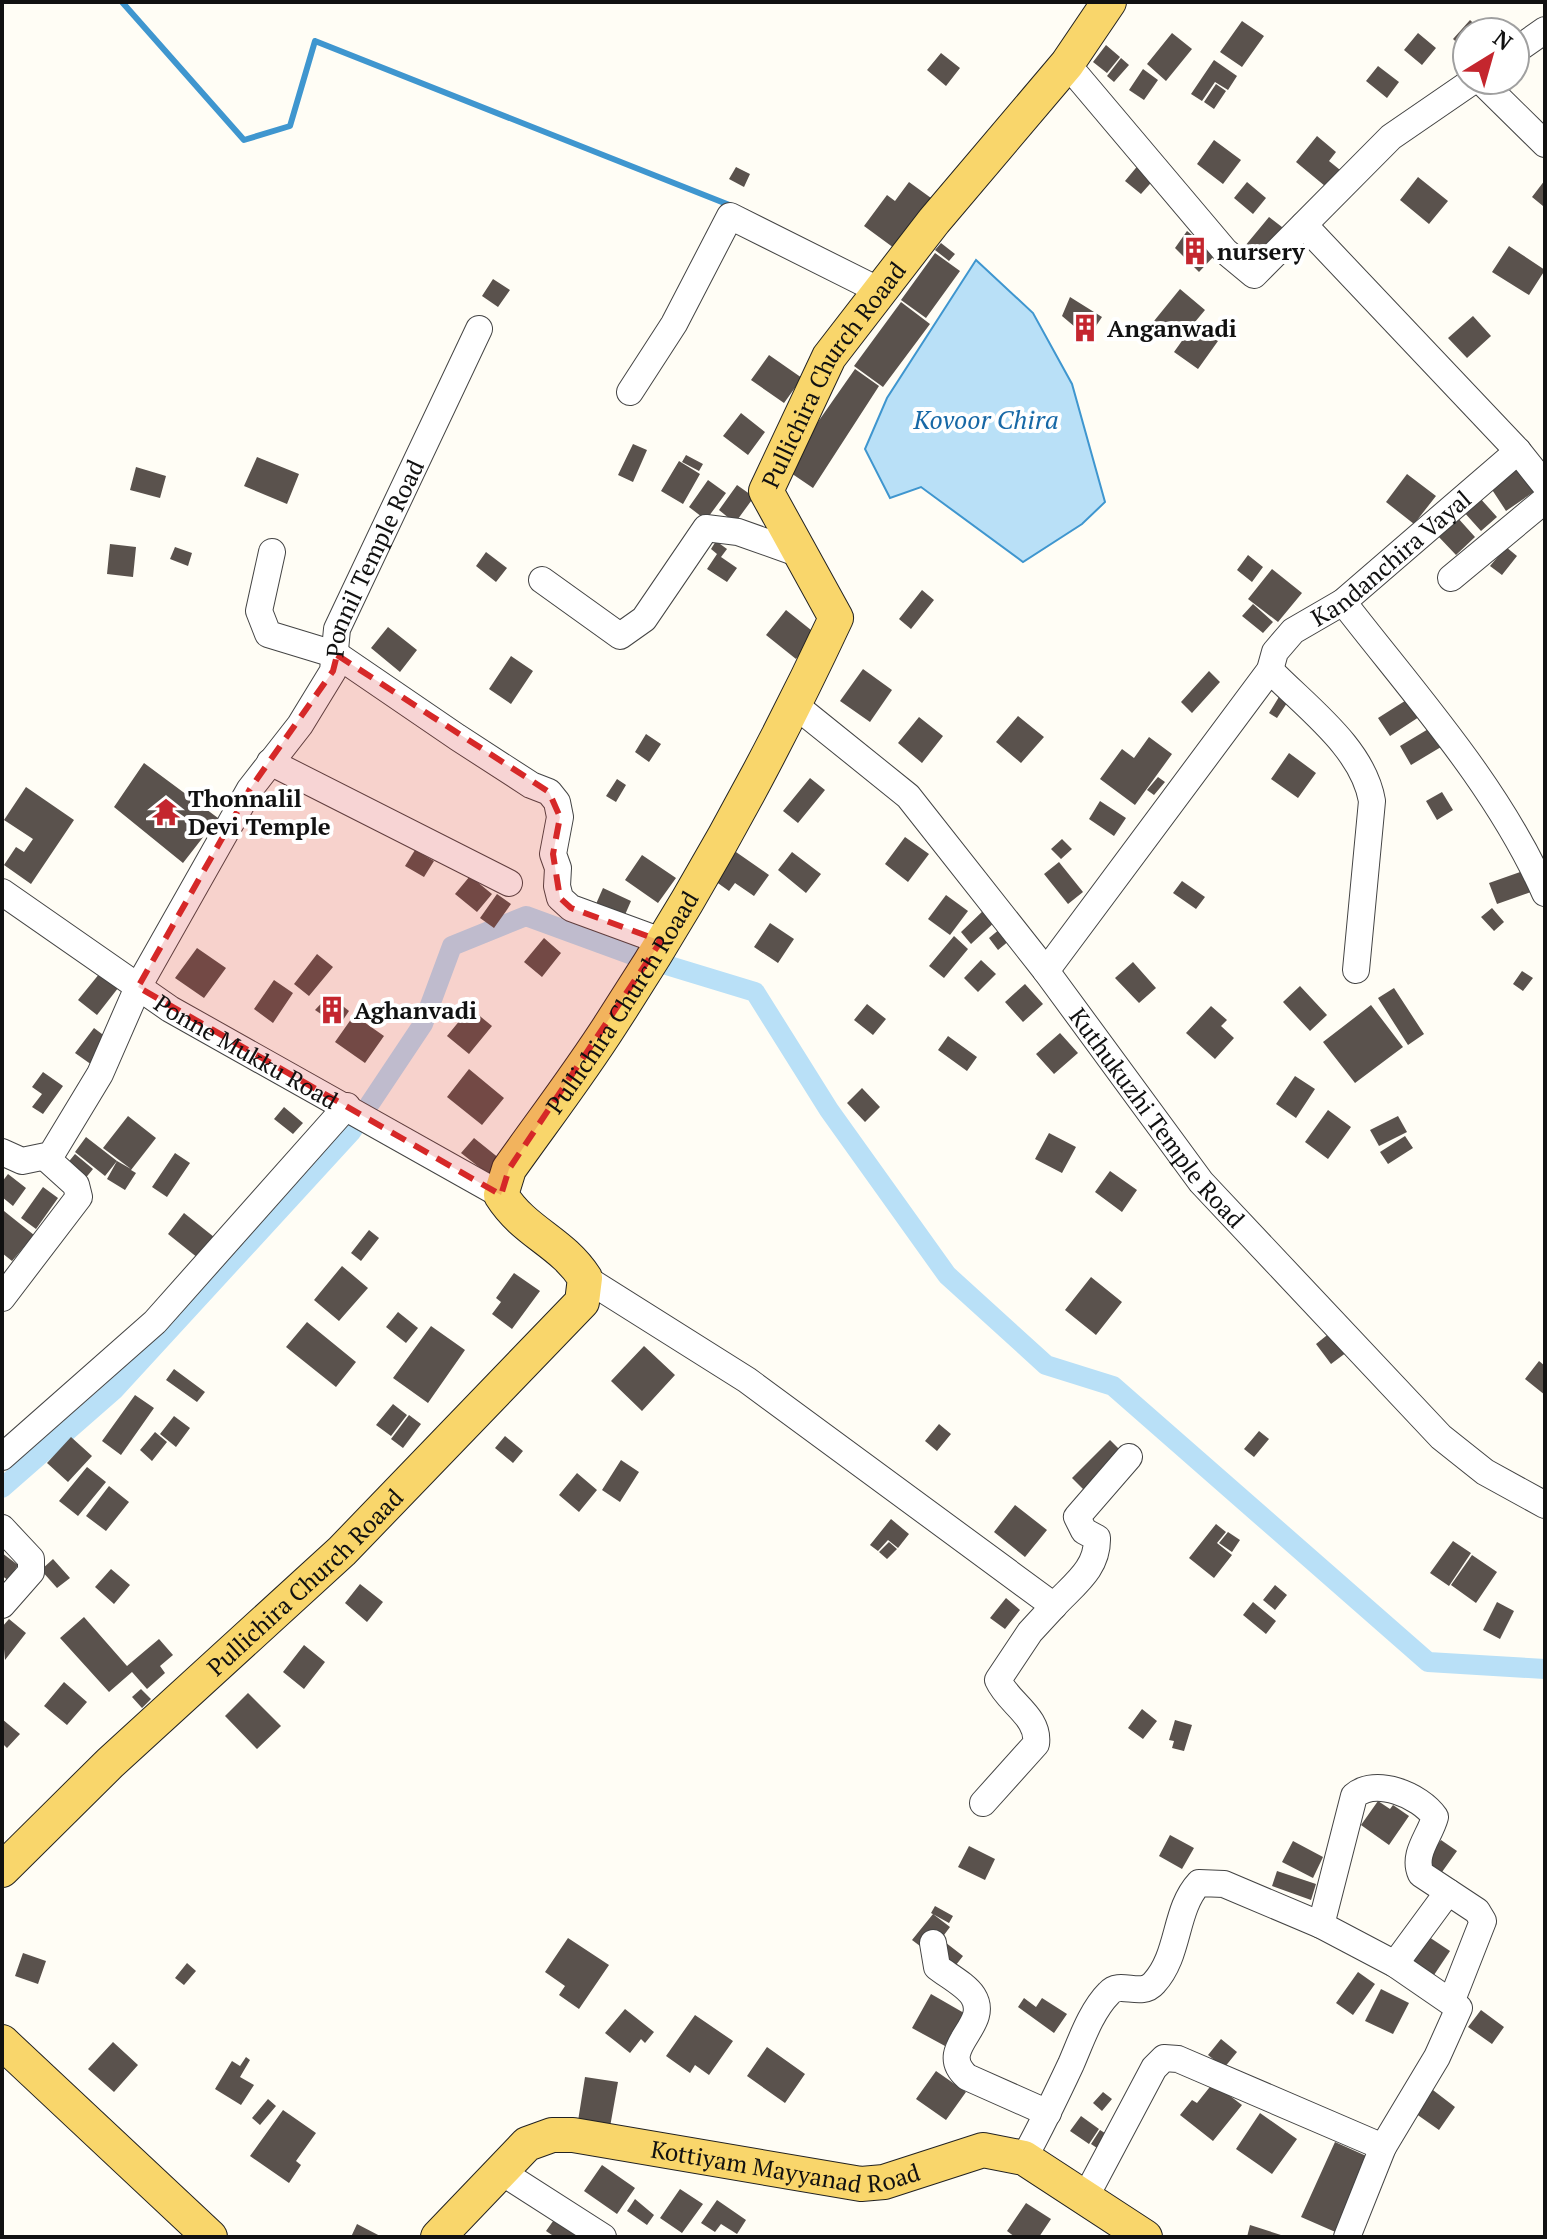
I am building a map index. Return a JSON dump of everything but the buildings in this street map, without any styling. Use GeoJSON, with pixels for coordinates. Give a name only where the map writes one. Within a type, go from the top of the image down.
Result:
{"type":"FeatureCollection","features":[{"type":"Feature","properties":{"kind":"main road","name":"Pullichira Church Roaad"},"geometry":{"type":"LineString","coordinates":[[501,1195],[509,1169],[610,1025],[661,941],[795,705],[836,618],[766,491],[829,357],[1067,64],[1109,2]]}},
{"type":"Feature","properties":{"kind":"main road"},"geometry":{"type":"LineString","coordinates":[[501,1195],[515,1217],[572,1256],[585,1278]]}},
{"type":"Feature","properties":{"kind":"main road","name":"Pullichira Church Roaad"},"geometry":{"type":"LineString","coordinates":[[2,1870],[110,1763],[342,1551],[582,1302],[585,1278]]}},
{"type":"Feature","properties":{"kind":"main road"},"geometry":{"type":"LineString","coordinates":[[2,2042],[210,2237]]}},
{"type":"Feature","properties":{"kind":"main road","name":"Kottiyam Mayyanad Road"},"geometry":{"type":"LineString","coordinates":[[438,2237],[527,2144],[552,2135],[573,2135],[861,2184],[884,2182],[983,2150],[1024,2158],[1145,2237]]}},
{"type":"Feature","properties":{"kind":"street"},"geometry":{"type":"LineString","coordinates":[[1067,64],[1225,251],[1254,275],[1391,137],[1453,96]]}},
{"type":"Feature","properties":{"kind":"street"},"geometry":{"type":"LineString","coordinates":[[1494,96],[1545,144]]}},
{"type":"Feature","properties":{"kind":"street"},"geometry":{"type":"LineString","coordinates":[[630,392],[674,324],[730,216],[880,291]]}},
{"type":"Feature","properties":{"kind":"street"},"geometry":{"type":"LineString","coordinates":[[1304,225],[1518,451],[1545,485]]}},
{"type":"Feature","properties":{"kind":"street","name":"Ponnil Temple Road"},"geometry":{"type":"LineString","coordinates":[[48,1156],[100,1074],[138,987],[250,789],[300,725],[333,671],[337,655],[337,629],[479,329]]}},
{"type":"Feature","properties":{"kind":"street","name":"Kandanchira Vayal"},"geometry":{"type":"LineString","coordinates":[[1046,971],[1270,670],[1275,652],[1293,631],[1343,602],[1518,451]]}},
{"type":"Feature","properties":{"kind":"street"},"geometry":{"type":"LineString","coordinates":[[1451,578],[1545,500]]}},
{"type":"Feature","properties":{"kind":"street"},"geometry":{"type":"LineString","coordinates":[[542,580],[620,636],[644,619],[706,528],[738,532],[800,554]]}},
{"type":"Feature","properties":{"kind":"street"},"geometry":{"type":"LineString","coordinates":[[272,552],[259,611],[268,634],[337,655],[469,745],[531,785],[549,792],[557,802],[560,817],[553,854],[558,868],[560,898],[571,908],[661,941]]}},
{"type":"Feature","properties":{"kind":"street"},"geometry":{"type":"LineString","coordinates":[[1343,602],[1492,796],[1515,831],[1545,893]]}},
{"type":"Feature","properties":{"kind":"street"},"geometry":{"type":"LineString","coordinates":[[1270,670],[1356,759],[1369,783],[1372,801],[1356,970]]}},
{"type":"Feature","properties":{"kind":"street","name":"Kuthukuzhi Temple Road"},"geometry":{"type":"LineString","coordinates":[[795,705],[908,796],[1046,971],[1212,1194],[1441,1437],[1485,1472],[1545,1505]]}},
{"type":"Feature","properties":{"kind":"street"},"geometry":{"type":"LineString","coordinates":[[270,762],[509,883]]}},
{"type":"Feature","properties":{"kind":"street","name":"Ponne Mukku Road"},"geometry":{"type":"LineString","coordinates":[[2,892],[170,1009],[501,1195]]}},
{"type":"Feature","properties":{"kind":"street"},"geometry":{"type":"LineString","coordinates":[[2,1457],[155,1322],[347,1106]]}},
{"type":"Feature","properties":{"kind":"street"},"geometry":{"type":"LineString","coordinates":[[2,1152],[22,1161],[48,1156],[76,1185],[79,1197],[2,1298]]}},
{"type":"Feature","properties":{"kind":"street"},"geometry":{"type":"LineString","coordinates":[[585,1278],[747,1380],[1054,1606]]}},
{"type":"Feature","properties":{"kind":"street"},"geometry":{"type":"LineString","coordinates":[[983,1803],[1036,1744],[1037,1735],[1032,1721],[1005,1695],[998,1680],[1030,1632],[1092,1566],[1098,1554],[1097,1538],[1084,1531],[1077,1517],[1129,1457]]}},
{"type":"Feature","properties":{"kind":"street"},"geometry":{"type":"LineString","coordinates":[[2,1528],[31,1559],[31,1572],[2,1605]]}},
{"type":"Feature","properties":{"kind":"street"},"geometry":{"type":"LineString","coordinates":[[1321,1925],[1354,1796],[1363,1788],[1375,1785],[1426,1805],[1435,1817],[1417,1865],[1421,1874],[1477,1911],[1483,1921],[1452,2000]]}},
{"type":"Feature","properties":{"kind":"street"},"geometry":{"type":"LineString","coordinates":[[1024,2158],[1091,2019],[1109,1993],[1117,1988],[1140,1991],[1154,1984],[1170,1955],[1188,1896],[1199,1883],[1224,1884],[1321,1925],[1395,1964],[1452,2000],[1459,2008],[1458,2016],[1383,2147],[1347,2237]]}},
{"type":"Feature","properties":{"kind":"street"},"geometry":{"type":"LineString","coordinates":[[1395,1964],[1448,1892]]}},
{"type":"Feature","properties":{"kind":"street"},"geometry":{"type":"LineString","coordinates":[[933,1943],[937,1967],[973,1995],[976,2007],[973,2022],[955,2057],[957,2069],[967,2077],[1048,2113]]}},
{"type":"Feature","properties":{"kind":"street"},"geometry":{"type":"LineString","coordinates":[[1085,2198],[1154,2068],[1164,2058],[1178,2059],[1383,2147]]}},
{"type":"Feature","properties":{"kind":"street"},"geometry":{"type":"LineString","coordinates":[[500,2171],[603,2237]]}},
{"type":"Feature","properties":{"kind":"highlighted area"},"geometry":{"type":"Polygon","coordinates":[[[337,655],[549,792],[560,817],[553,854],[560,898],[571,908],[661,941],[509,1169],[501,1195],[138,987],[250,789],[333,671],[337,655]]]}},
{"type":"Feature","properties":{"kind":"water","name":"Kovoor Chira"},"geometry":{"type":"Polygon","coordinates":[[[976,260],[1033,313],[1072,384],[1105,502],[1082,524],[1023,562],[921,487],[890,498],[865,449],[887,398],[976,260]]]}},
{"type":"Feature","properties":{"kind":"waterway"},"geometry":{"type":"LineString","coordinates":[[122,2],[244,140],[290,126],[315,41],[732,206]]}},
{"type":"Feature","properties":{"kind":"waterway"},"geometry":{"type":"LineString","coordinates":[[2,1488],[114,1390],[351,1132],[423,1024],[452,946],[526,916],[638,957]]}},
{"type":"Feature","properties":{"kind":"waterway"},"geometry":{"type":"LineString","coordinates":[[663,964],[755,992],[829,1110],[947,1275],[1046,1365],[1113,1386],[1428,1662],[1545,1669]]}},
{"type":"Feature","properties":{"kind":"place","name":"nursery"},"geometry":{"type":"Point","coordinates":[1195,251]}},
{"type":"Feature","properties":{"kind":"place","name":"Anganwadi"},"geometry":{"type":"Point","coordinates":[1085,328]}},
{"type":"Feature","properties":{"kind":"place","name":"Thonnalil Devi Temple"},"geometry":{"type":"Point","coordinates":[166,812]}},
{"type":"Feature","properties":{"kind":"place","name":"Aghanvadi"},"geometry":{"type":"Point","coordinates":[332,1010]}}]}
